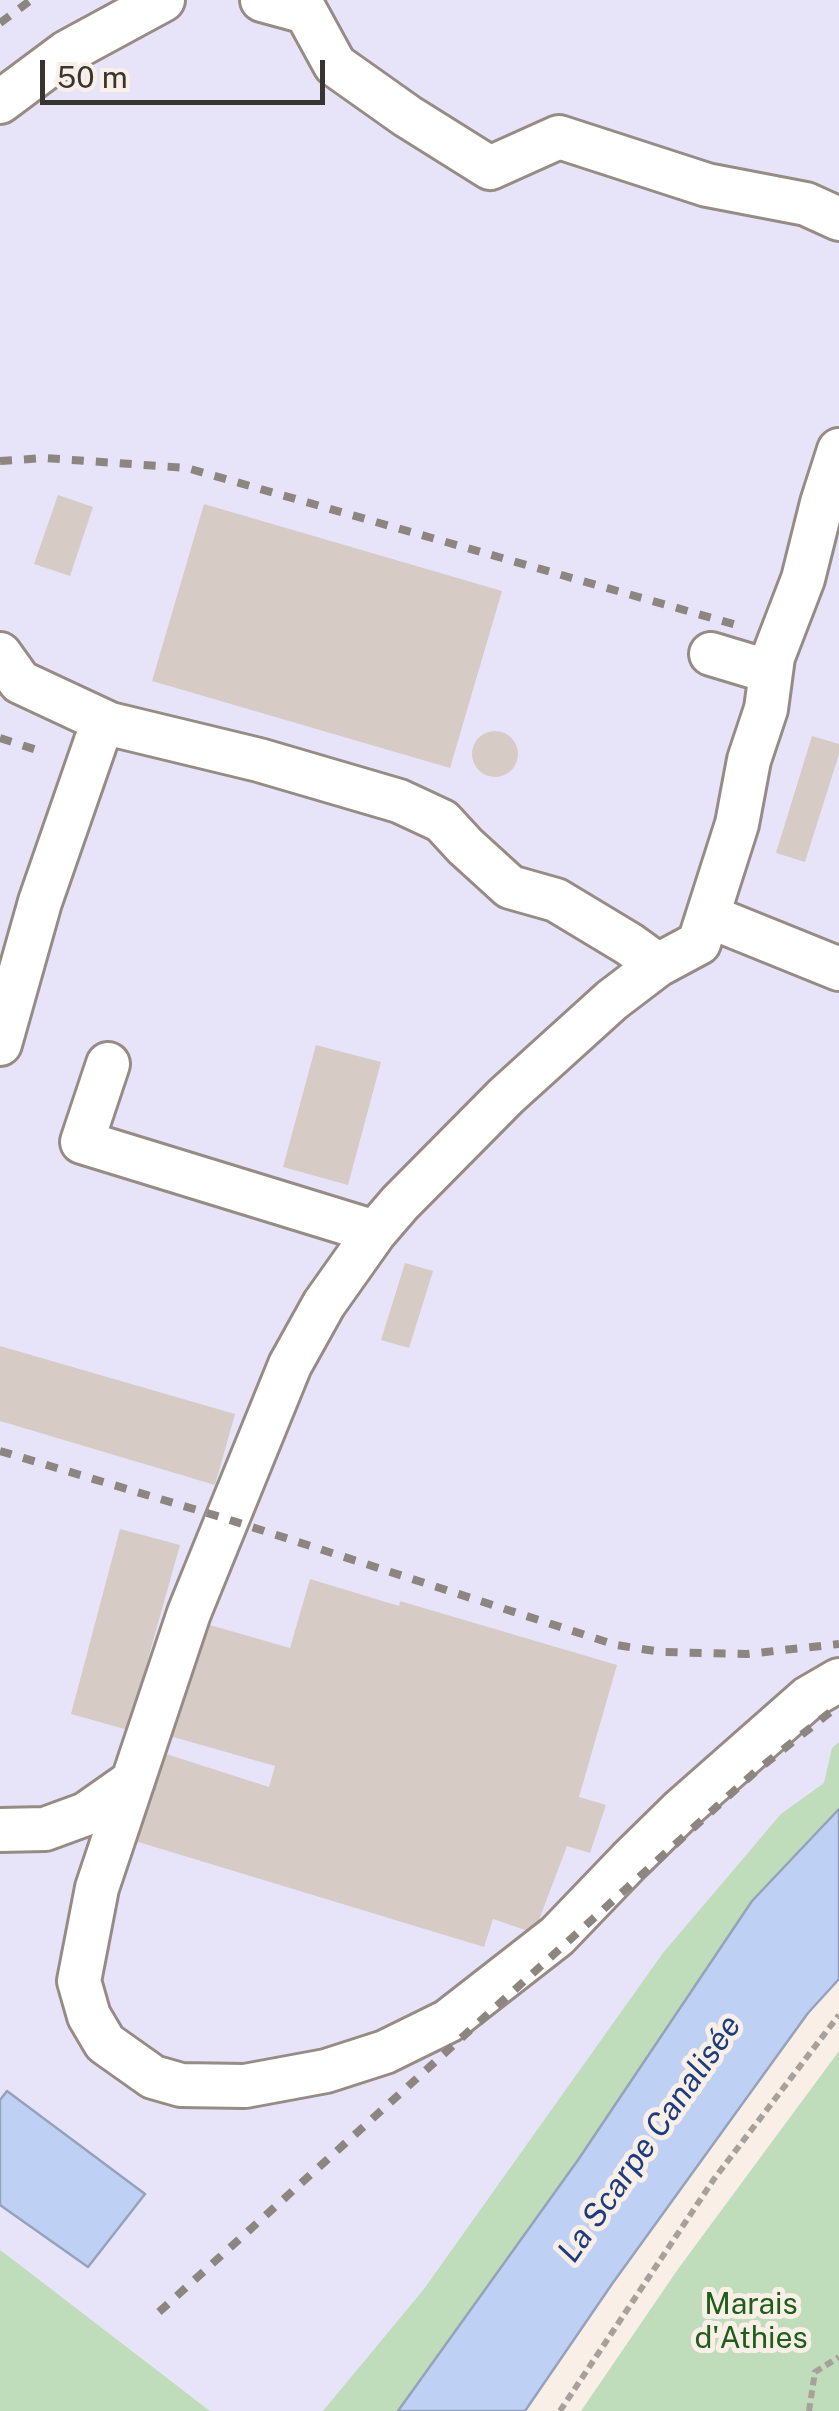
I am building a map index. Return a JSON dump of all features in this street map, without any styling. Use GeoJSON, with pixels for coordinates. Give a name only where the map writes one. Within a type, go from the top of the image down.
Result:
{"type":"FeatureCollection","features":[{"type":"Feature","properties":{"kind":"lane"},"geometry":{"type":"LineString","coordinates":[[0,102],[67,52],[163,0]]}},
{"type":"Feature","properties":{"kind":"lane"},"geometry":{"type":"LineString","coordinates":[[262,0],[306,12],[335,65],[490,168],[559,138],[707,186],[806,204],[839,219]]}},
{"type":"Feature","properties":{"kind":"lane"},"geometry":{"type":"LineString","coordinates":[[839,450],[802,579],[773,657],[766,710],[749,760],[738,824],[699,944],[658,965],[612,1000],[506,1096],[400,1203],[324,1304],[290,1365],[188,1613],[97,1888],[79,1981],[89,2016],[104,2043],[153,2077],[181,2085],[245,2086],[326,2071],[385,2052],[448,2021],[556,1936],[682,1809],[808,1698],[839,1680]]}},
{"type":"Feature","properties":{"kind":"lane"},"geometry":{"type":"LineString","coordinates":[[711,654],[771,672]]}},
{"type":"Feature","properties":{"kind":"lane"},"geometry":{"type":"LineString","coordinates":[[7,674],[103,721],[400,801],[442,821],[510,886],[556,900],[658,965]]}},
{"type":"Feature","properties":{"kind":"lane"},"geometry":{"type":"LineString","coordinates":[[0,1044],[40,902],[103,721]]}},
{"type":"Feature","properties":{"kind":"lane"},"geometry":{"type":"LineString","coordinates":[[708,916],[839,969]]}},
{"type":"Feature","properties":{"kind":"lane"},"geometry":{"type":"LineString","coordinates":[[108,1064],[82,1142],[375,1232]]}},
{"type":"Feature","properties":{"kind":"lane"},"geometry":{"type":"LineString","coordinates":[[0,1830],[46,1830],[86,1814],[132,1781]]}},
{"type":"Feature","properties":{"kind":"path"},"geometry":{"type":"LineString","coordinates":[[560,2411],[714,2179],[839,2015]]}},
{"type":"Feature","properties":{"kind":"path"},"geometry":{"type":"LineString","coordinates":[[810,2411],[815,2372],[839,2357]]}},
{"type":"Feature","properties":{"kind":"shaded area"},"geometry":{"type":"Polygon","coordinates":[[[0,0],[839,0],[839,1809],[752,1901],[578,2160],[398,2411],[210,2411],[0,2250],[0,0]]]}},
{"type":"Feature","properties":{"kind":"green space"},"geometry":{"type":"Polygon","coordinates":[[[839,1742],[839,1809],[752,1901],[578,2160],[398,2411],[323,2411],[424,2289],[663,1953],[781,1814],[824,1783],[832,1748],[839,1742]]]}},
{"type":"Feature","properties":{"kind":"green space","name":"Marais d'Athies"},"geometry":{"type":"Polygon","coordinates":[[[839,2051],[839,2411],[581,2411],[678,2269],[839,2051]]]}},
{"type":"Feature","properties":{"kind":"green space"},"geometry":{"type":"Polygon","coordinates":[[[0,2250],[16,2262],[210,2411],[0,2411],[0,2250]]]}},
{"type":"Feature","properties":{"kind":"water","name":"La Scarpe Canalisée"},"geometry":{"type":"Polygon","coordinates":[[[839,1809],[839,1979],[808,2013],[525,2411],[398,2411],[578,2160],[752,1901],[839,1809]]]}},
{"type":"Feature","properties":{"kind":"water"},"geometry":{"type":"Polygon","coordinates":[[[7,2091],[145,2194],[88,2267],[0,2205],[0,2100],[7,2091]]]}},
{"type":"Feature","properties":{"kind":"building"},"geometry":{"type":"Polygon","coordinates":[[[58,495],[93,507],[70,576],[34,564],[58,495]]]}},
{"type":"Feature","properties":{"kind":"building"},"geometry":{"type":"Polygon","coordinates":[[[204,504],[502,591],[450,768],[152,681],[204,504]]]}},
{"type":"Feature","properties":{"kind":"building"},"geometry":{"type":"Polygon","coordinates":[[[495,731],[511,738],[518,754],[511,770],[495,777],[479,770],[472,754],[479,738],[495,731]]]}},
{"type":"Feature","properties":{"kind":"building"},"geometry":{"type":"Polygon","coordinates":[[[812,736],[839,744],[839,754],[805,862],[776,853],[812,736]]]}},
{"type":"Feature","properties":{"kind":"building"},"geometry":{"type":"Polygon","coordinates":[[[316,1045],[381,1062],[348,1185],[283,1167],[316,1045]]]}},
{"type":"Feature","properties":{"kind":"building"},"geometry":{"type":"Polygon","coordinates":[[[405,1263],[433,1271],[409,1348],[381,1340],[405,1263]]]}},
{"type":"Feature","properties":{"kind":"building"},"geometry":{"type":"Polygon","coordinates":[[[0,1346],[235,1414],[215,1485],[0,1421],[0,1346]]]}},
{"type":"Feature","properties":{"kind":"building"},"geometry":{"type":"Polygon","coordinates":[[[120,1529],[180,1545],[128,1730],[71,1714],[120,1529]]]}},
{"type":"Feature","properties":{"kind":"building"},"geometry":{"type":"Polygon","coordinates":[[[310,1579],[399,1606],[400,1601],[617,1665],[579,1797],[606,1805],[590,1853],[567,1846],[534,1933],[493,1919],[484,1947],[135,1841],[160,1752],[269,1787],[275,1766],[170,1736],[203,1623],[290,1648],[310,1579]]]}},
{"type":"Feature","properties":{"kind":"railway"},"geometry":{"type":"LineString","coordinates":[[0,23],[31,0]]}},
{"type":"Feature","properties":{"kind":"railway"},"geometry":{"type":"LineString","coordinates":[[0,461],[45,458],[187,468],[740,626]]}},
{"type":"Feature","properties":{"kind":"railway"},"geometry":{"type":"LineString","coordinates":[[0,738],[43,752]]}},
{"type":"Feature","properties":{"kind":"railway"},"geometry":{"type":"LineString","coordinates":[[0,1451],[227,1519],[616,1645],[662,1652],[747,1654],[839,1644]]}},
{"type":"Feature","properties":{"kind":"railway"},"geometry":{"type":"LineString","coordinates":[[159,2312],[755,1772],[839,1705]]}}]}
